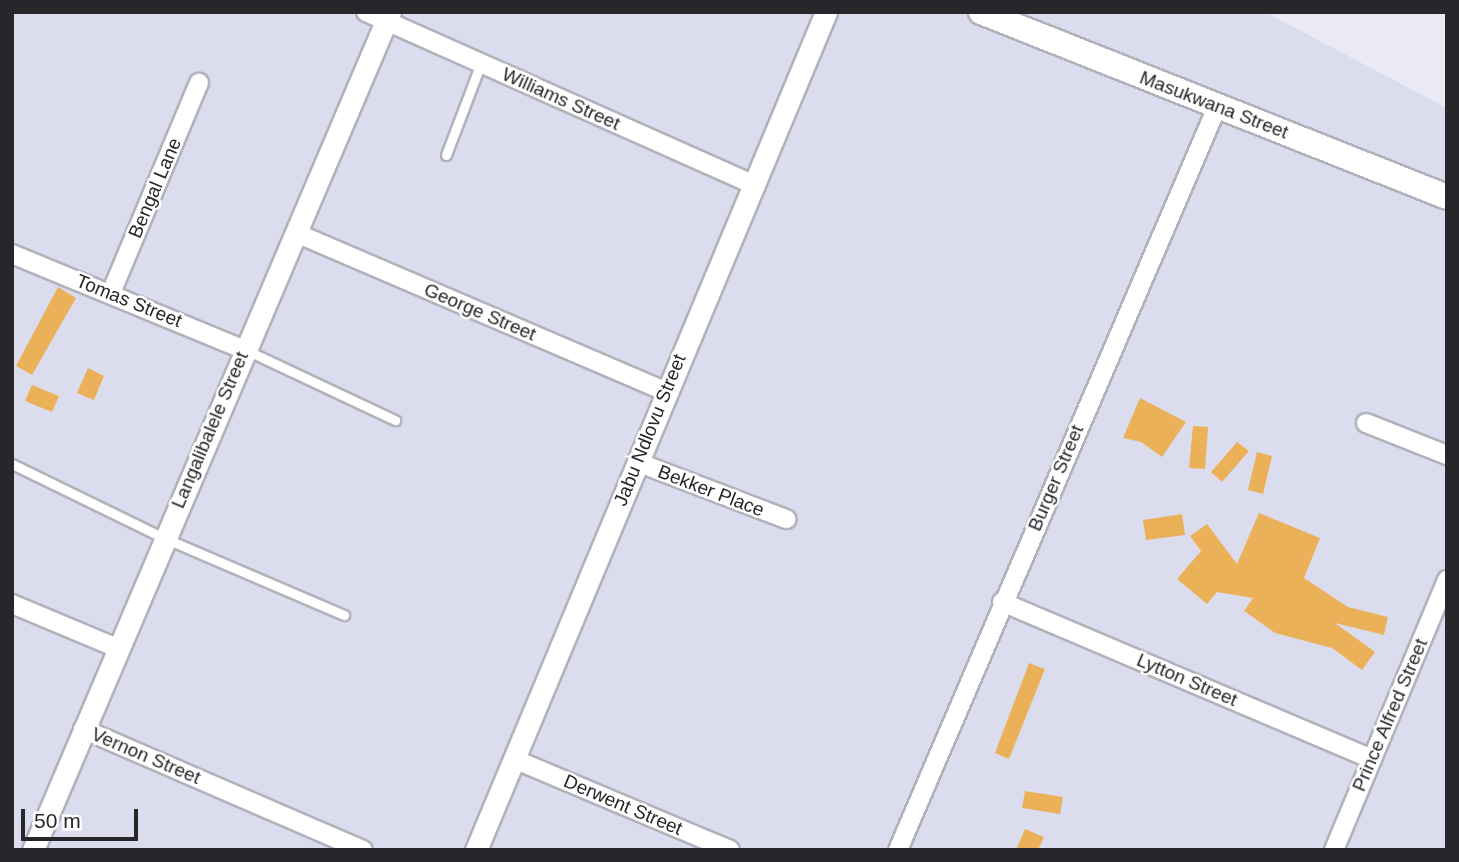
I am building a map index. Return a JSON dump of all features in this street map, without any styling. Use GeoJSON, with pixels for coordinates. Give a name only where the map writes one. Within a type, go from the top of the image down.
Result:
{"type":"FeatureCollection","features":[{"type":"Feature","properties":{"kind":"main road","name":"Masukwana Street"},"geometry":{"type":"LineString","coordinates":[[981,12],[1447,197]]}},
{"type":"Feature","properties":{"kind":"street","name":"Williams Street"},"geometry":{"type":"LineString","coordinates":[[366,12],[388,16],[481,63],[756,186]]}},
{"type":"Feature","properties":{"kind":"street","name":"Jabu Ndlovu Street"},"geometry":{"type":"LineString","coordinates":[[476,850],[516,760],[665,391],[756,186],[826,12]]}},
{"type":"Feature","properties":{"kind":"street","name":"Langalibalele Street"},"geometry":{"type":"LineString","coordinates":[[33,850],[388,16]]}},
{"type":"Feature","properties":{"kind":"street","name":"Bengal Lane"},"geometry":{"type":"LineString","coordinates":[[111,293],[199,83]]}},
{"type":"Feature","properties":{"kind":"street","name":"Burger Street"},"geometry":{"type":"LineString","coordinates":[[898,850],[1002,602],[1217,107]]}},
{"type":"Feature","properties":{"kind":"street","name":"George Street"},"geometry":{"type":"LineString","coordinates":[[296,233],[665,391]]}},
{"type":"Feature","properties":{"kind":"street","name":"Tomas Street"},"geometry":{"type":"LineString","coordinates":[[12,254],[245,350]]}},
{"type":"Feature","properties":{"kind":"street"},"geometry":{"type":"LineString","coordinates":[[1366,423],[1447,455]]}},
{"type":"Feature","properties":{"kind":"street","name":"Bekker Place"},"geometry":{"type":"LineString","coordinates":[[637,462],[786,519]]}},
{"type":"Feature","properties":{"kind":"street","name":"Prince Alfred Street"},"geometry":{"type":"LineString","coordinates":[[1334,850],[1447,580]]}},
{"type":"Feature","properties":{"kind":"street","name":"Lytton Street"},"geometry":{"type":"LineString","coordinates":[[1002,602],[1372,759]]}},
{"type":"Feature","properties":{"kind":"street"},"geometry":{"type":"LineString","coordinates":[[12,604],[117,648]]}},
{"type":"Feature","properties":{"kind":"street","name":"Vernon Street"},"geometry":{"type":"LineString","coordinates":[[83,729],[363,850]]}},
{"type":"Feature","properties":{"kind":"street","name":"Derwent Street"},"geometry":{"type":"LineString","coordinates":[[516,760],[730,850]]}},
{"type":"Feature","properties":{"kind":"lane"},"geometry":{"type":"LineString","coordinates":[[446,155],[481,63]]}},
{"type":"Feature","properties":{"kind":"lane"},"geometry":{"type":"LineString","coordinates":[[245,350],[395,420]]}},
{"type":"Feature","properties":{"kind":"lane"},"geometry":{"type":"LineString","coordinates":[[12,464],[164,538],[344,615]]}},
{"type":"Feature","properties":{"kind":"shaded area"},"geometry":{"type":"Polygon","coordinates":[[[12,12],[1265,12],[1447,108],[1447,850],[12,850],[12,12]]]}},
{"type":"Feature","properties":{"kind":"building"},"geometry":{"type":"Polygon","coordinates":[[[58,287],[76,298],[32,375],[16,366],[58,287]]]}},
{"type":"Feature","properties":{"kind":"building"},"geometry":{"type":"Polygon","coordinates":[[[88,368],[104,376],[94,400],[77,393],[88,368]]]}},
{"type":"Feature","properties":{"kind":"building"},"geometry":{"type":"Polygon","coordinates":[[[32,385],[59,396],[52,412],[25,401],[32,385]]]}},
{"type":"Feature","properties":{"kind":"building"},"geometry":{"type":"Polygon","coordinates":[[[1140,398],[1186,422],[1162,457],[1141,442],[1123,438],[1140,398]]]}},
{"type":"Feature","properties":{"kind":"building"},"geometry":{"type":"Polygon","coordinates":[[[1193,426],[1208,427],[1205,469],[1189,468],[1193,426]]]}},
{"type":"Feature","properties":{"kind":"building"},"geometry":{"type":"Polygon","coordinates":[[[1237,442],[1249,451],[1222,482],[1211,472],[1237,442]]]}},
{"type":"Feature","properties":{"kind":"building"},"geometry":{"type":"Polygon","coordinates":[[[1257,452],[1272,456],[1263,494],[1248,490],[1257,452]]]}},
{"type":"Feature","properties":{"kind":"building"},"geometry":{"type":"Polygon","coordinates":[[[1259,513],[1320,538],[1304,578],[1348,607],[1388,617],[1384,635],[1335,623],[1375,652],[1362,670],[1332,648],[1275,633],[1244,611],[1253,598],[1217,592],[1207,604],[1177,579],[1201,551],[1190,536],[1207,524],[1237,564],[1259,513]]]}},
{"type":"Feature","properties":{"kind":"building"},"geometry":{"type":"Polygon","coordinates":[[[1182,514],[1185,535],[1146,540],[1143,520],[1182,514]]]}},
{"type":"Feature","properties":{"kind":"building"},"geometry":{"type":"Polygon","coordinates":[[[1029,663],[1045,669],[1009,759],[995,753],[1029,663]]]}},
{"type":"Feature","properties":{"kind":"building"},"geometry":{"type":"Polygon","coordinates":[[[1025,791],[1063,797],[1060,814],[1022,808],[1025,791]]]}},
{"type":"Feature","properties":{"kind":"building"},"geometry":{"type":"Polygon","coordinates":[[[1025,829],[1044,837],[1038,850],[1016,850],[1025,829]]]}}]}
